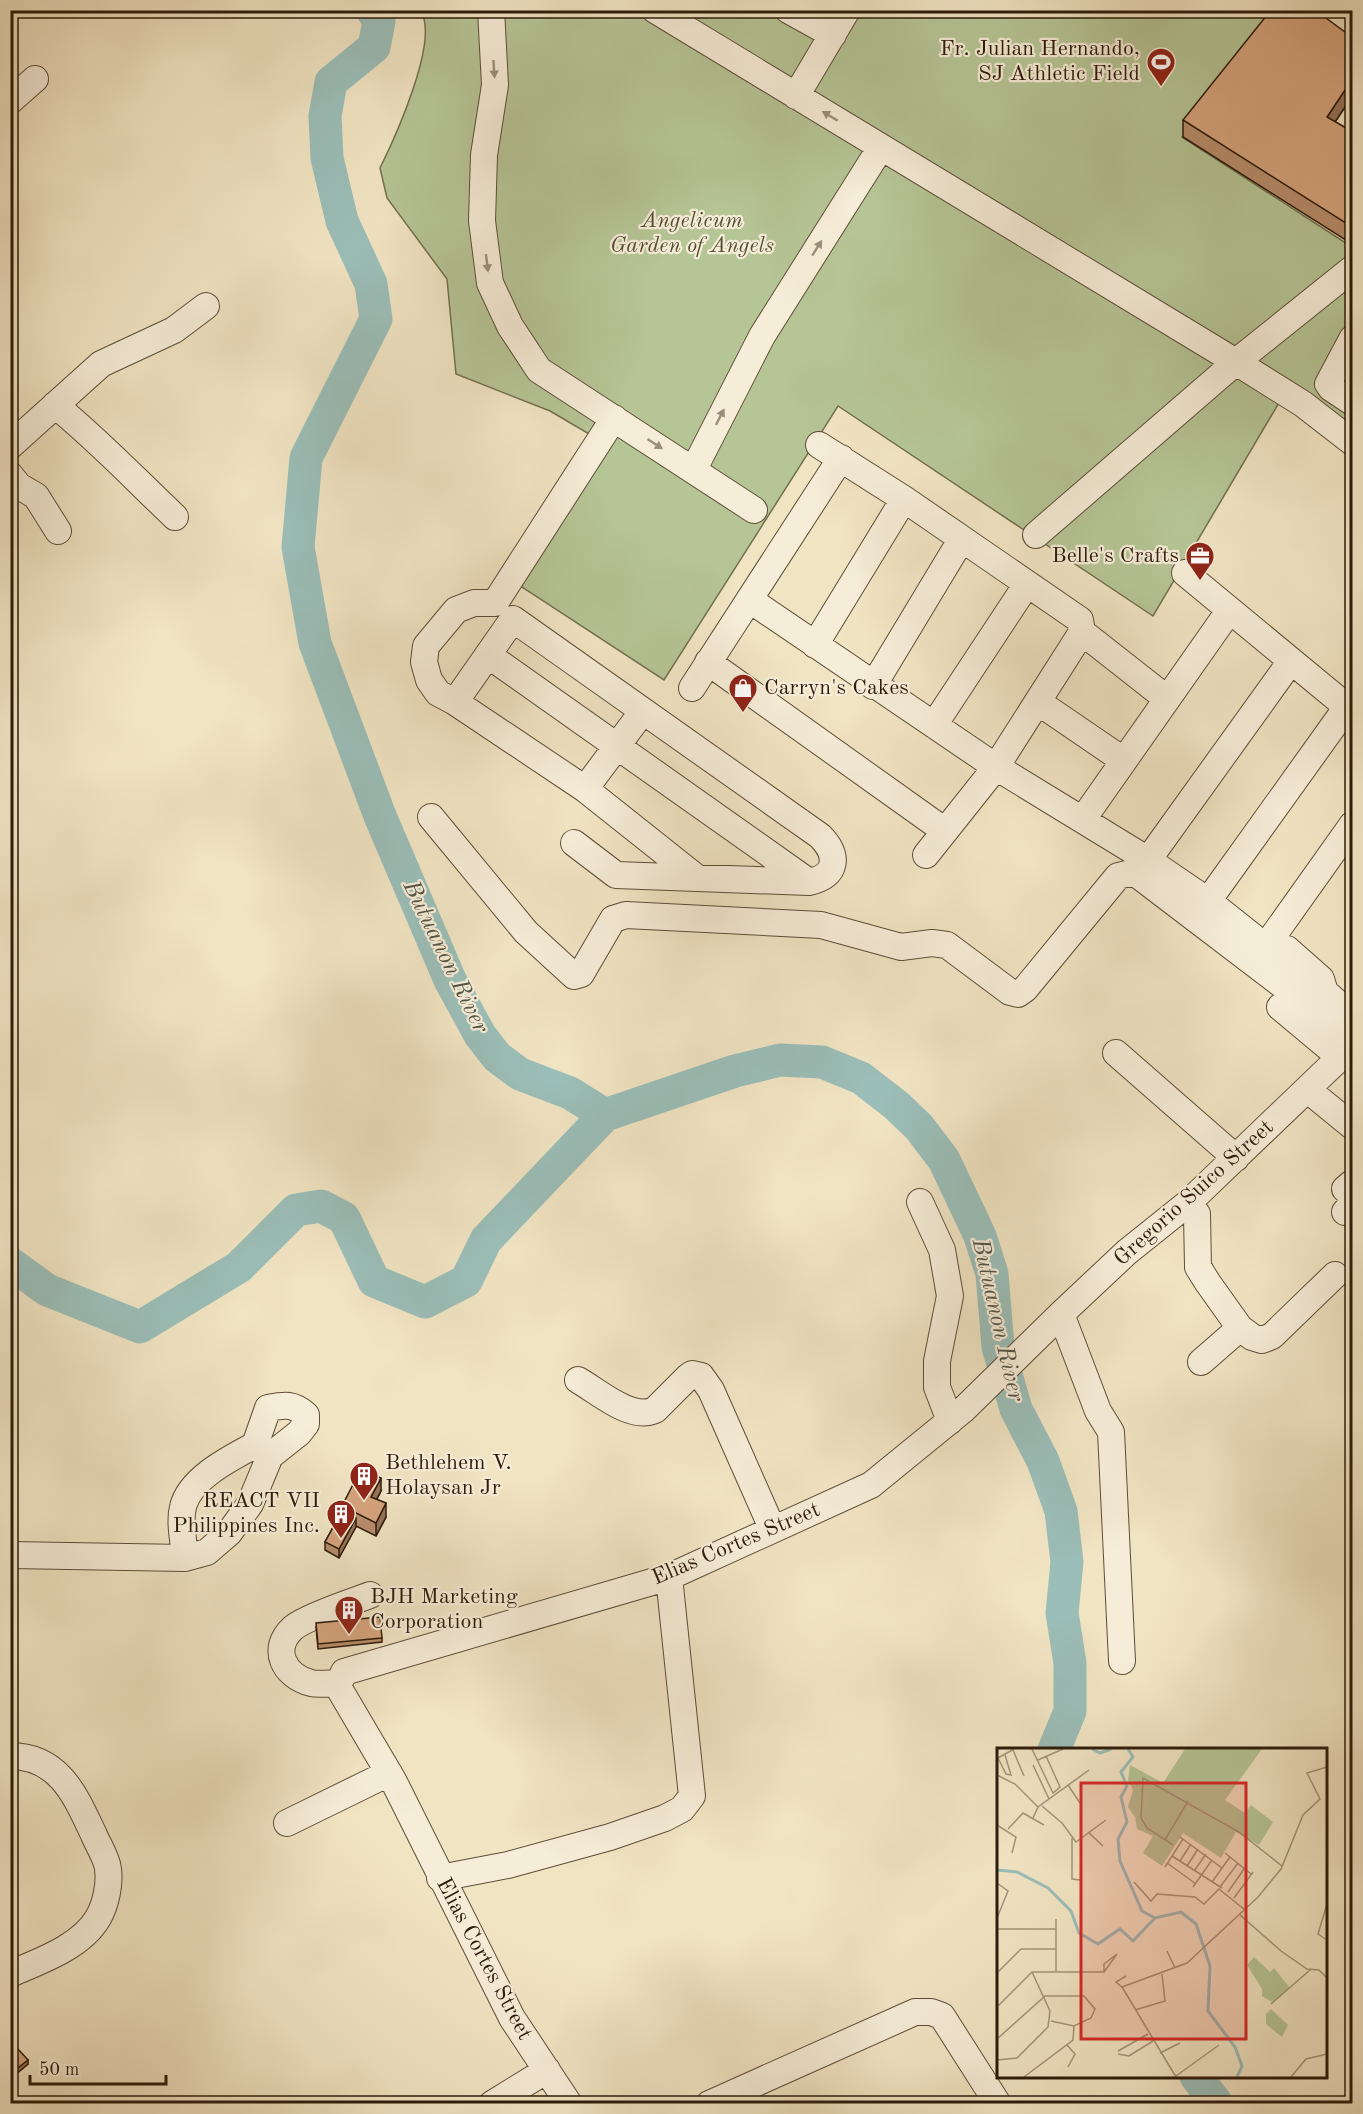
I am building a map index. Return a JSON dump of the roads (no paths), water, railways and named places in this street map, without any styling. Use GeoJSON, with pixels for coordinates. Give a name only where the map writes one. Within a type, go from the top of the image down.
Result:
{"type":"FeatureCollection","features":[{"type":"Feature","properties":{"kind":"street"},"geometry":{"type":"LineString","coordinates":[[491,10],[495,85],[484,155],[482,222],[490,283],[510,326],[539,370],[754,510]]}},
{"type":"Feature","properties":{"kind":"street"},"geometry":{"type":"LineString","coordinates":[[656,10],[1303,404],[1353,442]]}},
{"type":"Feature","properties":{"kind":"street"},"geometry":{"type":"LineString","coordinates":[[789,10],[833,35]]}},
{"type":"Feature","properties":{"kind":"street"},"geometry":{"type":"LineString","coordinates":[[796,96],[847,10]]}},
{"type":"Feature","properties":{"kind":"street"},"geometry":{"type":"LineString","coordinates":[[10,101],[35,79]]}},
{"type":"Feature","properties":{"kind":"street"},"geometry":{"type":"LineString","coordinates":[[694,469],[762,336],[881,147]]}},
{"type":"Feature","properties":{"kind":"street"},"geometry":{"type":"LineString","coordinates":[[1036,535],[1236,363],[1353,269]]}},
{"type":"Feature","properties":{"kind":"street"},"geometry":{"type":"LineString","coordinates":[[10,446],[101,364],[161,337],[206,306]]}},
{"type":"Feature","properties":{"kind":"street"},"geometry":{"type":"LineString","coordinates":[[1353,339],[1328,384],[1353,402]]}},
{"type":"Feature","properties":{"kind":"street"},"geometry":{"type":"LineString","coordinates":[[55,405],[102,444],[131,476],[175,517]]}},
{"type":"Feature","properties":{"kind":"street"},"geometry":{"type":"LineString","coordinates":[[455,702],[488,655],[504,611],[614,418]]}},
{"type":"Feature","properties":{"kind":"street"},"geometry":{"type":"LineString","coordinates":[[819,445],[904,499],[1080,620],[1082,632],[996,767],[926,855]]}},
{"type":"Feature","properties":{"kind":"street"},"geometry":{"type":"LineString","coordinates":[[692,688],[841,458]]}},
{"type":"Feature","properties":{"kind":"street"},"geometry":{"type":"LineString","coordinates":[[10,475],[19,486],[36,496],[58,531]]}},
{"type":"Feature","properties":{"kind":"street"},"geometry":{"type":"LineString","coordinates":[[815,645],[904,499]]}},
{"type":"Feature","properties":{"kind":"street"},"geometry":{"type":"LineString","coordinates":[[873,686],[961,540]]}},
{"type":"Feature","properties":{"kind":"street"},"geometry":{"type":"LineString","coordinates":[[1185,573],[1350,709],[1208,902]]}},
{"type":"Feature","properties":{"kind":"street"},"geometry":{"type":"LineString","coordinates":[[934,725],[1026,584]]}},
{"type":"Feature","properties":{"kind":"street"},"geometry":{"type":"LineString","coordinates":[[750,600],[873,686],[996,767],[1148,860],[1269,949]]}},
{"type":"Feature","properties":{"kind":"street"},"geometry":{"type":"LineString","coordinates":[[574,843],[616,875],[697,878],[809,882],[823,879],[830,872],[834,858],[830,846],[820,836],[504,611],[474,603],[456,610],[426,646],[424,662],[429,680],[438,693],[585,789],[697,878]]}},
{"type":"Feature","properties":{"kind":"street"},"geometry":{"type":"LineString","coordinates":[[1083,819],[1166,698],[1230,611]]}},
{"type":"Feature","properties":{"kind":"street"},"geometry":{"type":"LineString","coordinates":[[1082,632],[1166,698]]}},
{"type":"Feature","properties":{"kind":"street"},"geometry":{"type":"LineString","coordinates":[[488,655],[809,882]]}},
{"type":"Feature","properties":{"kind":"street"},"geometry":{"type":"LineString","coordinates":[[1148,860],[1291,660]]}},
{"type":"Feature","properties":{"kind":"street"},"geometry":{"type":"LineString","coordinates":[[708,662],[945,831]]}},
{"type":"Feature","properties":{"kind":"street"},"geometry":{"type":"LineString","coordinates":[[1038,702],[1123,760]]}},
{"type":"Feature","properties":{"kind":"street"},"geometry":{"type":"LineString","coordinates":[[585,789],[643,711]]}},
{"type":"Feature","properties":{"kind":"street"},"geometry":{"type":"LineString","coordinates":[[431,817],[526,932],[574,976],[581,974],[613,919],[626,915],[820,925],[901,947],[947,945],[1010,992],[1018,994],[1118,876],[1134,872],[1302,1000],[1349,1050]]}},
{"type":"Feature","properties":{"kind":"street"},"geometry":{"type":"LineString","coordinates":[[1353,825],[1269,949],[1270,964],[1308,993],[1325,992],[1353,1016]]}},
{"type":"Feature","properties":{"kind":"street"},"geometry":{"type":"LineString","coordinates":[[1280,1007],[1349,1050]]}},
{"type":"Feature","properties":{"kind":"street","name":"Gregorio Suico Street"},"geometry":{"type":"LineString","coordinates":[[1034,1340],[1127,1252],[1187,1204],[1349,1050]]}},
{"type":"Feature","properties":{"kind":"street"},"geometry":{"type":"LineString","coordinates":[[1116,1053],[1236,1158]]}},
{"type":"Feature","properties":{"kind":"street"},"geometry":{"type":"LineString","coordinates":[[1308,1090],[1353,1126]]}},
{"type":"Feature","properties":{"kind":"street"},"geometry":{"type":"LineString","coordinates":[[920,1202],[942,1250],[950,1296],[937,1361],[937,1387],[957,1415]]}},
{"type":"Feature","properties":{"kind":"street"},"geometry":{"type":"LineString","coordinates":[[1187,1204],[1197,1214],[1198,1267],[1240,1328],[1252,1337],[1262,1340],[1272,1336],[1335,1275]]}},
{"type":"Feature","properties":{"kind":"street"},"geometry":{"type":"LineString","coordinates":[[1061,1314],[1098,1411],[1111,1432],[1122,1661]]}},
{"type":"Feature","properties":{"kind":"street"},"geometry":{"type":"LineString","coordinates":[[1201,1362],[1240,1328]]}},
{"type":"Feature","properties":{"kind":"street","name":"Elias Cortes Street"},"geometry":{"type":"LineString","coordinates":[[569,2103],[512,2018],[389,1773],[343,1696],[339,1683],[344,1672],[669,1577],[772,1528],[871,1485],[957,1415],[1034,1340]]}},
{"type":"Feature","properties":{"kind":"street"},"geometry":{"type":"LineString","coordinates":[[578,1380],[623,1406],[642,1413],[655,1410],[692,1374],[701,1376],[711,1390],[772,1528]]}},
{"type":"Feature","properties":{"kind":"street"},"geometry":{"type":"LineString","coordinates":[[10,1555],[185,1558],[207,1552],[229,1533],[250,1504],[263,1450],[230,1459],[189,1490],[182,1508],[185,1558]]}},
{"type":"Feature","properties":{"kind":"street"},"geometry":{"type":"LineString","coordinates":[[440,1878],[507,1865],[610,1837],[665,1818],[682,1809],[692,1796],[669,1577]]}},
{"type":"Feature","properties":{"kind":"street"},"geometry":{"type":"LineString","coordinates":[[339,1683],[311,1683],[284,1667],[279,1653],[283,1640],[294,1627],[370,1595]]}},
{"type":"Feature","properties":{"kind":"street"},"geometry":{"type":"LineString","coordinates":[[10,1756],[39,1762],[56,1772],[72,1789],[108,1867],[108,1888],[97,1919],[76,1940],[53,1955],[10,1974]]}},
{"type":"Feature","properties":{"kind":"street"},"geometry":{"type":"LineString","coordinates":[[287,1823],[389,1773]]}},
{"type":"Feature","properties":{"kind":"street"},"geometry":{"type":"LineString","coordinates":[[709,2103],[915,2012],[931,2012],[942,2016],[998,2103]]}},
{"type":"Feature","properties":{"kind":"street"},"geometry":{"type":"LineString","coordinates":[[492,2103],[547,2070]]}},
{"type":"Feature","properties":{"kind":"waterway","name":"Butuanon River"},"geometry":{"type":"LineString","coordinates":[[372,10],[379,21],[374,47],[331,82],[325,116],[327,158],[342,221],[371,284],[376,319],[306,458],[298,547],[315,643],[380,816],[450,980],[480,1035],[497,1057],[520,1074],[570,1093],[605,1115],[735,1071],[780,1060],[822,1062],[861,1078],[896,1105],[919,1127],[944,1160],[980,1236],[992,1274],[998,1347],[1016,1409],[1043,1461],[1061,1511],[1067,1562],[1062,1613],[1070,1663],[1070,1711],[1055,1748]]}},
{"type":"Feature","properties":{"kind":"waterway"},"geometry":{"type":"LineString","coordinates":[[10,1263],[47,1290],[140,1327],[239,1267],[296,1210],[321,1206],[344,1218],[374,1281],[425,1302],[466,1281],[486,1240],[605,1115]]}},
{"type":"Feature","properties":{"kind":"waterway","name":"Butuanon River"},"geometry":{"type":"LineString","coordinates":[[1198,2078],[1217,2104]]}},
{"type":"Feature","properties":{"kind":"place","name":"Fr. Julian Hernando, SJ Athletic Field"},"geometry":{"type":"Point","coordinates":[1161,88]}},
{"type":"Feature","properties":{"kind":"place","name":"Belle's Crafts"},"geometry":{"type":"Point","coordinates":[1200,582]}},
{"type":"Feature","properties":{"kind":"place","name":"Carryn's Cakes"},"geometry":{"type":"Point","coordinates":[743,714]}},
{"type":"Feature","properties":{"kind":"place","name":"Bethlehem V. Holaysan Jr"},"geometry":{"type":"Point","coordinates":[364,1502]}},
{"type":"Feature","properties":{"kind":"place","name":"REACT VII Philippines Inc."},"geometry":{"type":"Point","coordinates":[341,1540]}},
{"type":"Feature","properties":{"kind":"place","name":"BJH Marketing Corporation"},"geometry":{"type":"Point","coordinates":[349,1636]}},
{"type":"Feature","properties":{"kind":"park label","name":"Angelicum Garden of Angels"},"geometry":{"type":"Point","coordinates":[692,234]}}]}
